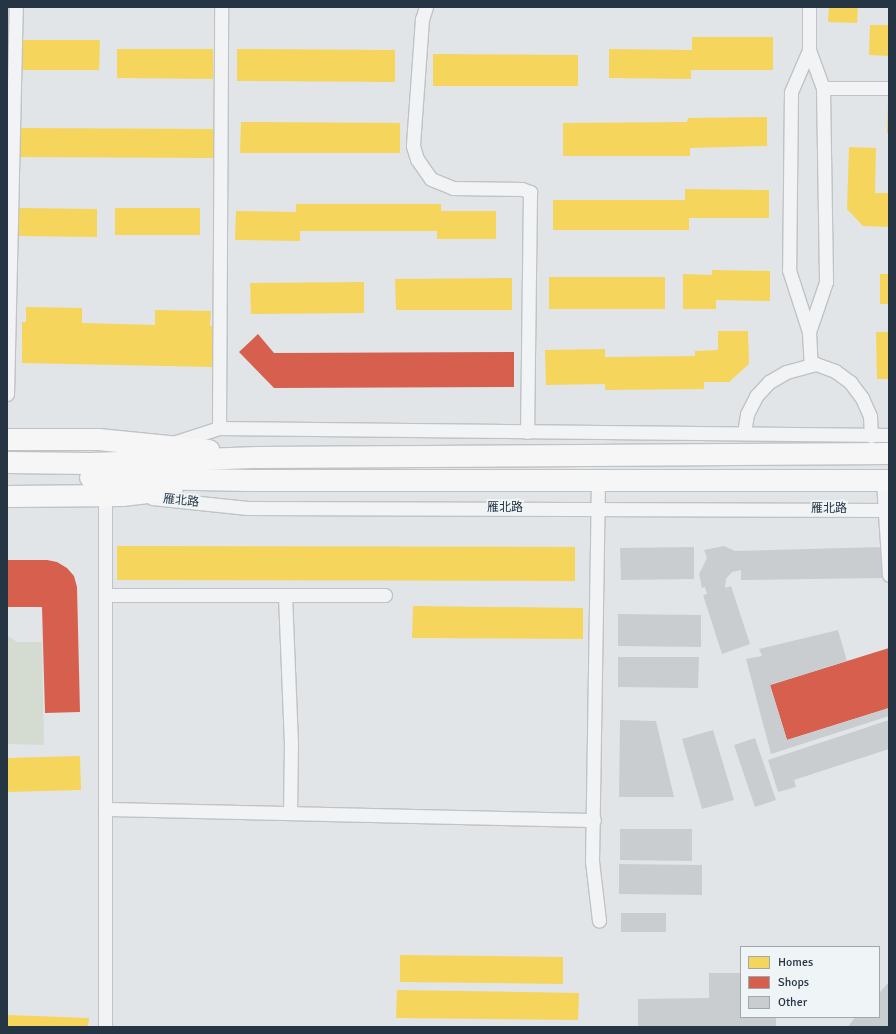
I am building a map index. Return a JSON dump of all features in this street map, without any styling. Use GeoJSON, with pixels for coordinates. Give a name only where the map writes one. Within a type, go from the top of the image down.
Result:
{"type":"FeatureCollection","features":[{"type":"Feature","properties":{"kind":"main road"},"geometry":{"type":"LineString","coordinates":[[7,439],[98,439],[170,444],[258,457]]}},
{"type":"Feature","properties":{"kind":"main road"},"geometry":{"type":"LineString","coordinates":[[7,476],[258,457],[889,453]]}},
{"type":"Feature","properties":{"kind":"main road"},"geometry":{"type":"LineString","coordinates":[[7,462],[91,470],[250,480],[886,480]]}},
{"type":"Feature","properties":{"kind":"main road"},"geometry":{"type":"LineString","coordinates":[[7,496],[114,495],[250,480]]}},
{"type":"Feature","properties":{"kind":"street"},"geometry":{"type":"LineString","coordinates":[[7,394],[16,7]]}},
{"type":"Feature","properties":{"kind":"street"},"geometry":{"type":"LineString","coordinates":[[219,428],[221,7]]}},
{"type":"Feature","properties":{"kind":"street"},"geometry":{"type":"LineString","coordinates":[[426,7],[422,20],[413,146],[417,159],[431,179],[453,188],[522,189],[530,192],[527,432]]}},
{"type":"Feature","properties":{"kind":"street"},"geometry":{"type":"LineString","coordinates":[[809,7],[809,50],[823,88],[826,282],[809,332]]}},
{"type":"Feature","properties":{"kind":"street"},"geometry":{"type":"LineString","coordinates":[[809,50],[791,92],[789,270],[809,332],[811,365]]}},
{"type":"Feature","properties":{"kind":"street"},"geometry":{"type":"LineString","coordinates":[[823,88],[889,88]]}},
{"type":"Feature","properties":{"kind":"street"},"geometry":{"type":"LineString","coordinates":[[744,433],[747,414],[756,396],[769,382],[786,372],[816,364],[835,371],[850,382],[862,398],[870,416],[871,436]]}},
{"type":"Feature","properties":{"kind":"street"},"geometry":{"type":"LineString","coordinates":[[170,444],[219,428],[889,435]]}},
{"type":"Feature","properties":{"kind":"street"},"geometry":{"type":"LineString","coordinates":[[598,480],[594,820],[592,861],[599,921]]}},
{"type":"Feature","properties":{"kind":"street"},"geometry":{"type":"LineString","coordinates":[[886,480],[889,575]]}},
{"type":"Feature","properties":{"kind":"street"},"geometry":{"type":"LineString","coordinates":[[105,1027],[105,595],[114,495]]}},
{"type":"Feature","properties":{"kind":"street","name":"雁北路"},"geometry":{"type":"LineString","coordinates":[[114,495],[247,508],[887,510]]}},
{"type":"Feature","properties":{"kind":"street"},"geometry":{"type":"LineString","coordinates":[[105,595],[385,595]]}},
{"type":"Feature","properties":{"kind":"street"},"geometry":{"type":"LineString","coordinates":[[285,595],[291,743],[290,812]]}},
{"type":"Feature","properties":{"kind":"street"},"geometry":{"type":"LineString","coordinates":[[105,809],[594,820]]}},
{"type":"Feature","properties":{"kind":"shaded area"},"geometry":{"type":"Polygon","coordinates":[[[7,635],[17,642],[42,642],[44,745],[7,744],[7,635]]]}},
{"type":"Feature","properties":{"kind":"building: Homes"},"geometry":{"type":"Polygon","coordinates":[[[829,7],[858,7],[857,23],[828,22],[829,7]]]}},
{"type":"Feature","properties":{"kind":"building: Homes"},"geometry":{"type":"Polygon","coordinates":[[[870,25],[889,25],[889,56],[869,55],[870,25]]]}},
{"type":"Feature","properties":{"kind":"building: Homes"},"geometry":{"type":"Polygon","coordinates":[[[692,37],[773,37],[773,70],[691,70],[691,79],[609,78],[609,49],[692,50],[692,37]]]}},
{"type":"Feature","properties":{"kind":"building: Homes"},"geometry":{"type":"Polygon","coordinates":[[[18,40],[100,40],[99,70],[17,70],[18,40]]]}},
{"type":"Feature","properties":{"kind":"building: Homes"},"geometry":{"type":"Polygon","coordinates":[[[117,49],[213,49],[213,79],[117,78],[117,49]]]}},
{"type":"Feature","properties":{"kind":"building: Homes"},"geometry":{"type":"Polygon","coordinates":[[[237,49],[395,50],[395,82],[237,81],[237,49]]]}},
{"type":"Feature","properties":{"kind":"building: Homes"},"geometry":{"type":"Polygon","coordinates":[[[433,54],[578,55],[578,86],[433,86],[433,54]]]}},
{"type":"Feature","properties":{"kind":"building: Homes"},"geometry":{"type":"Polygon","coordinates":[[[888,105],[889,133],[887,133],[888,105]]]}},
{"type":"Feature","properties":{"kind":"building: Homes"},"geometry":{"type":"Polygon","coordinates":[[[767,117],[767,146],[690,148],[690,156],[563,156],[563,123],[687,122],[688,118],[767,117]]]}},
{"type":"Feature","properties":{"kind":"building: Homes"},"geometry":{"type":"Polygon","coordinates":[[[241,122],[400,123],[400,153],[240,153],[241,122]]]}},
{"type":"Feature","properties":{"kind":"building: Homes"},"geometry":{"type":"Polygon","coordinates":[[[18,128],[215,129],[215,158],[18,157],[18,128]]]}},
{"type":"Feature","properties":{"kind":"building: Homes"},"geometry":{"type":"Polygon","coordinates":[[[849,147],[876,148],[875,193],[889,193],[889,227],[863,226],[847,209],[849,147]]]}},
{"type":"Feature","properties":{"kind":"building: Homes"},"geometry":{"type":"Polygon","coordinates":[[[685,189],[769,190],[769,218],[689,218],[689,230],[553,230],[553,200],[685,200],[685,189]]]}},
{"type":"Feature","properties":{"kind":"building: Homes"},"geometry":{"type":"Polygon","coordinates":[[[296,204],[441,204],[441,211],[496,211],[496,239],[437,239],[437,231],[300,231],[300,241],[235,240],[236,211],[296,212],[296,204]]]}},
{"type":"Feature","properties":{"kind":"building: Homes"},"geometry":{"type":"Polygon","coordinates":[[[19,208],[97,209],[97,237],[19,236],[19,208]]]}},
{"type":"Feature","properties":{"kind":"building: Homes"},"geometry":{"type":"Polygon","coordinates":[[[115,208],[200,208],[200,235],[115,235],[115,208]]]}},
{"type":"Feature","properties":{"kind":"building: Homes"},"geometry":{"type":"Polygon","coordinates":[[[712,270],[770,271],[770,301],[716,300],[716,309],[683,309],[683,274],[712,275],[712,270]]]}},
{"type":"Feature","properties":{"kind":"building: Homes"},"geometry":{"type":"Polygon","coordinates":[[[880,274],[889,274],[889,304],[880,304],[880,274]]]}},
{"type":"Feature","properties":{"kind":"building: Homes"},"geometry":{"type":"Polygon","coordinates":[[[549,277],[665,277],[665,309],[549,309],[549,277]]]}},
{"type":"Feature","properties":{"kind":"building: Homes"},"geometry":{"type":"Polygon","coordinates":[[[512,278],[512,310],[396,310],[395,279],[512,278]]]}},
{"type":"Feature","properties":{"kind":"building: Homes"},"geometry":{"type":"Polygon","coordinates":[[[364,282],[364,313],[251,314],[250,283],[364,282]]]}},
{"type":"Feature","properties":{"kind":"building: Homes"},"geometry":{"type":"Polygon","coordinates":[[[26,307],[82,308],[82,323],[155,325],[155,310],[211,311],[210,326],[214,326],[213,367],[22,363],[22,322],[26,322],[26,307]]]}},
{"type":"Feature","properties":{"kind":"building: Homes"},"geometry":{"type":"Polygon","coordinates":[[[718,331],[748,331],[749,364],[729,382],[704,382],[704,389],[605,390],[605,384],[546,385],[545,350],[605,349],[605,357],[695,356],[695,351],[718,350],[718,331]]]}},
{"type":"Feature","properties":{"kind":"building: Homes"},"geometry":{"type":"Polygon","coordinates":[[[876,332],[889,332],[889,379],[877,379],[876,332]]]}},
{"type":"Feature","properties":{"kind":"building: Homes"},"geometry":{"type":"Polygon","coordinates":[[[117,546],[575,547],[575,581],[117,580],[117,546]]]}},
{"type":"Feature","properties":{"kind":"building: Homes"},"geometry":{"type":"Polygon","coordinates":[[[413,606],[583,608],[583,639],[412,638],[413,606]]]}},
{"type":"Feature","properties":{"kind":"building: Homes"},"geometry":{"type":"Polygon","coordinates":[[[80,756],[81,790],[7,792],[7,758],[80,756]]]}},
{"type":"Feature","properties":{"kind":"building: Homes"},"geometry":{"type":"Polygon","coordinates":[[[400,955],[563,957],[563,984],[400,982],[400,955]]]}},
{"type":"Feature","properties":{"kind":"building: Homes"},"geometry":{"type":"Polygon","coordinates":[[[397,990],[579,993],[578,1020],[396,1018],[397,990]]]}},
{"type":"Feature","properties":{"kind":"building: Homes"},"geometry":{"type":"Polygon","coordinates":[[[7,1015],[89,1018],[88,1027],[7,1027],[7,1015]]]}},
{"type":"Feature","properties":{"kind":"building: Shops"},"geometry":{"type":"Polygon","coordinates":[[[258,334],[274,353],[514,352],[514,387],[274,388],[239,352],[258,334]]]}},
{"type":"Feature","properties":{"kind":"building: Shops"},"geometry":{"type":"Polygon","coordinates":[[[7,560],[47,560],[57,562],[67,568],[74,576],[77,587],[80,712],[45,713],[42,607],[7,607],[7,560]]]}},
{"type":"Feature","properties":{"kind":"building: Shops"},"geometry":{"type":"Polygon","coordinates":[[[889,648],[889,708],[787,740],[770,685],[889,648]]]}},
{"type":"Feature","properties":{"kind":"building: Other"},"geometry":{"type":"Polygon","coordinates":[[[724,546],[735,551],[882,547],[882,578],[741,580],[741,570],[732,572],[726,579],[725,588],[731,586],[750,644],[722,654],[703,595],[707,594],[705,587],[702,588],[699,574],[707,558],[704,550],[724,546]]]}},
{"type":"Feature","properties":{"kind":"building: Other"},"geometry":{"type":"Polygon","coordinates":[[[694,547],[694,579],[621,580],[620,548],[694,547]]]}},
{"type":"Feature","properties":{"kind":"building: Other"},"geometry":{"type":"Polygon","coordinates":[[[618,614],[701,615],[701,647],[618,646],[618,614]]]}},
{"type":"Feature","properties":{"kind":"building: Other"},"geometry":{"type":"Polygon","coordinates":[[[838,630],[847,661],[770,685],[787,740],[889,708],[889,716],[771,754],[746,659],[762,656],[759,649],[838,630]]]}},
{"type":"Feature","properties":{"kind":"building: Other"},"geometry":{"type":"Polygon","coordinates":[[[618,657],[699,657],[698,688],[618,687],[618,657]]]}},
{"type":"Feature","properties":{"kind":"building: Other"},"geometry":{"type":"Polygon","coordinates":[[[620,720],[656,721],[674,797],[619,797],[620,720]]]}},
{"type":"Feature","properties":{"kind":"building: Other"},"geometry":{"type":"Polygon","coordinates":[[[889,720],[889,749],[794,780],[796,787],[778,792],[768,760],[889,720]]]}},
{"type":"Feature","properties":{"kind":"building: Other"},"geometry":{"type":"Polygon","coordinates":[[[713,730],[734,800],[702,809],[682,739],[713,730]]]}},
{"type":"Feature","properties":{"kind":"building: Other"},"geometry":{"type":"Polygon","coordinates":[[[755,738],[776,800],[755,807],[734,745],[755,738]]]}},
{"type":"Feature","properties":{"kind":"building: Other"},"geometry":{"type":"Polygon","coordinates":[[[620,829],[692,829],[692,861],[620,860],[620,829]]]}},
{"type":"Feature","properties":{"kind":"building: Other"},"geometry":{"type":"Polygon","coordinates":[[[619,864],[702,865],[702,895],[619,894],[619,864]]]}},
{"type":"Feature","properties":{"kind":"building: Other"},"geometry":{"type":"Polygon","coordinates":[[[621,913],[666,913],[666,932],[621,932],[621,913]]]}},
{"type":"Feature","properties":{"kind":"building: Other"},"geometry":{"type":"Polygon","coordinates":[[[709,973],[740,973],[740,1018],[776,1018],[776,1027],[638,1027],[638,999],[709,998],[709,973]]]}},
{"type":"Feature","properties":{"kind":"building: Other"},"geometry":{"type":"Polygon","coordinates":[[[889,982],[889,1027],[848,1027],[854,1018],[880,1018],[880,992],[889,982]]]}}]}
